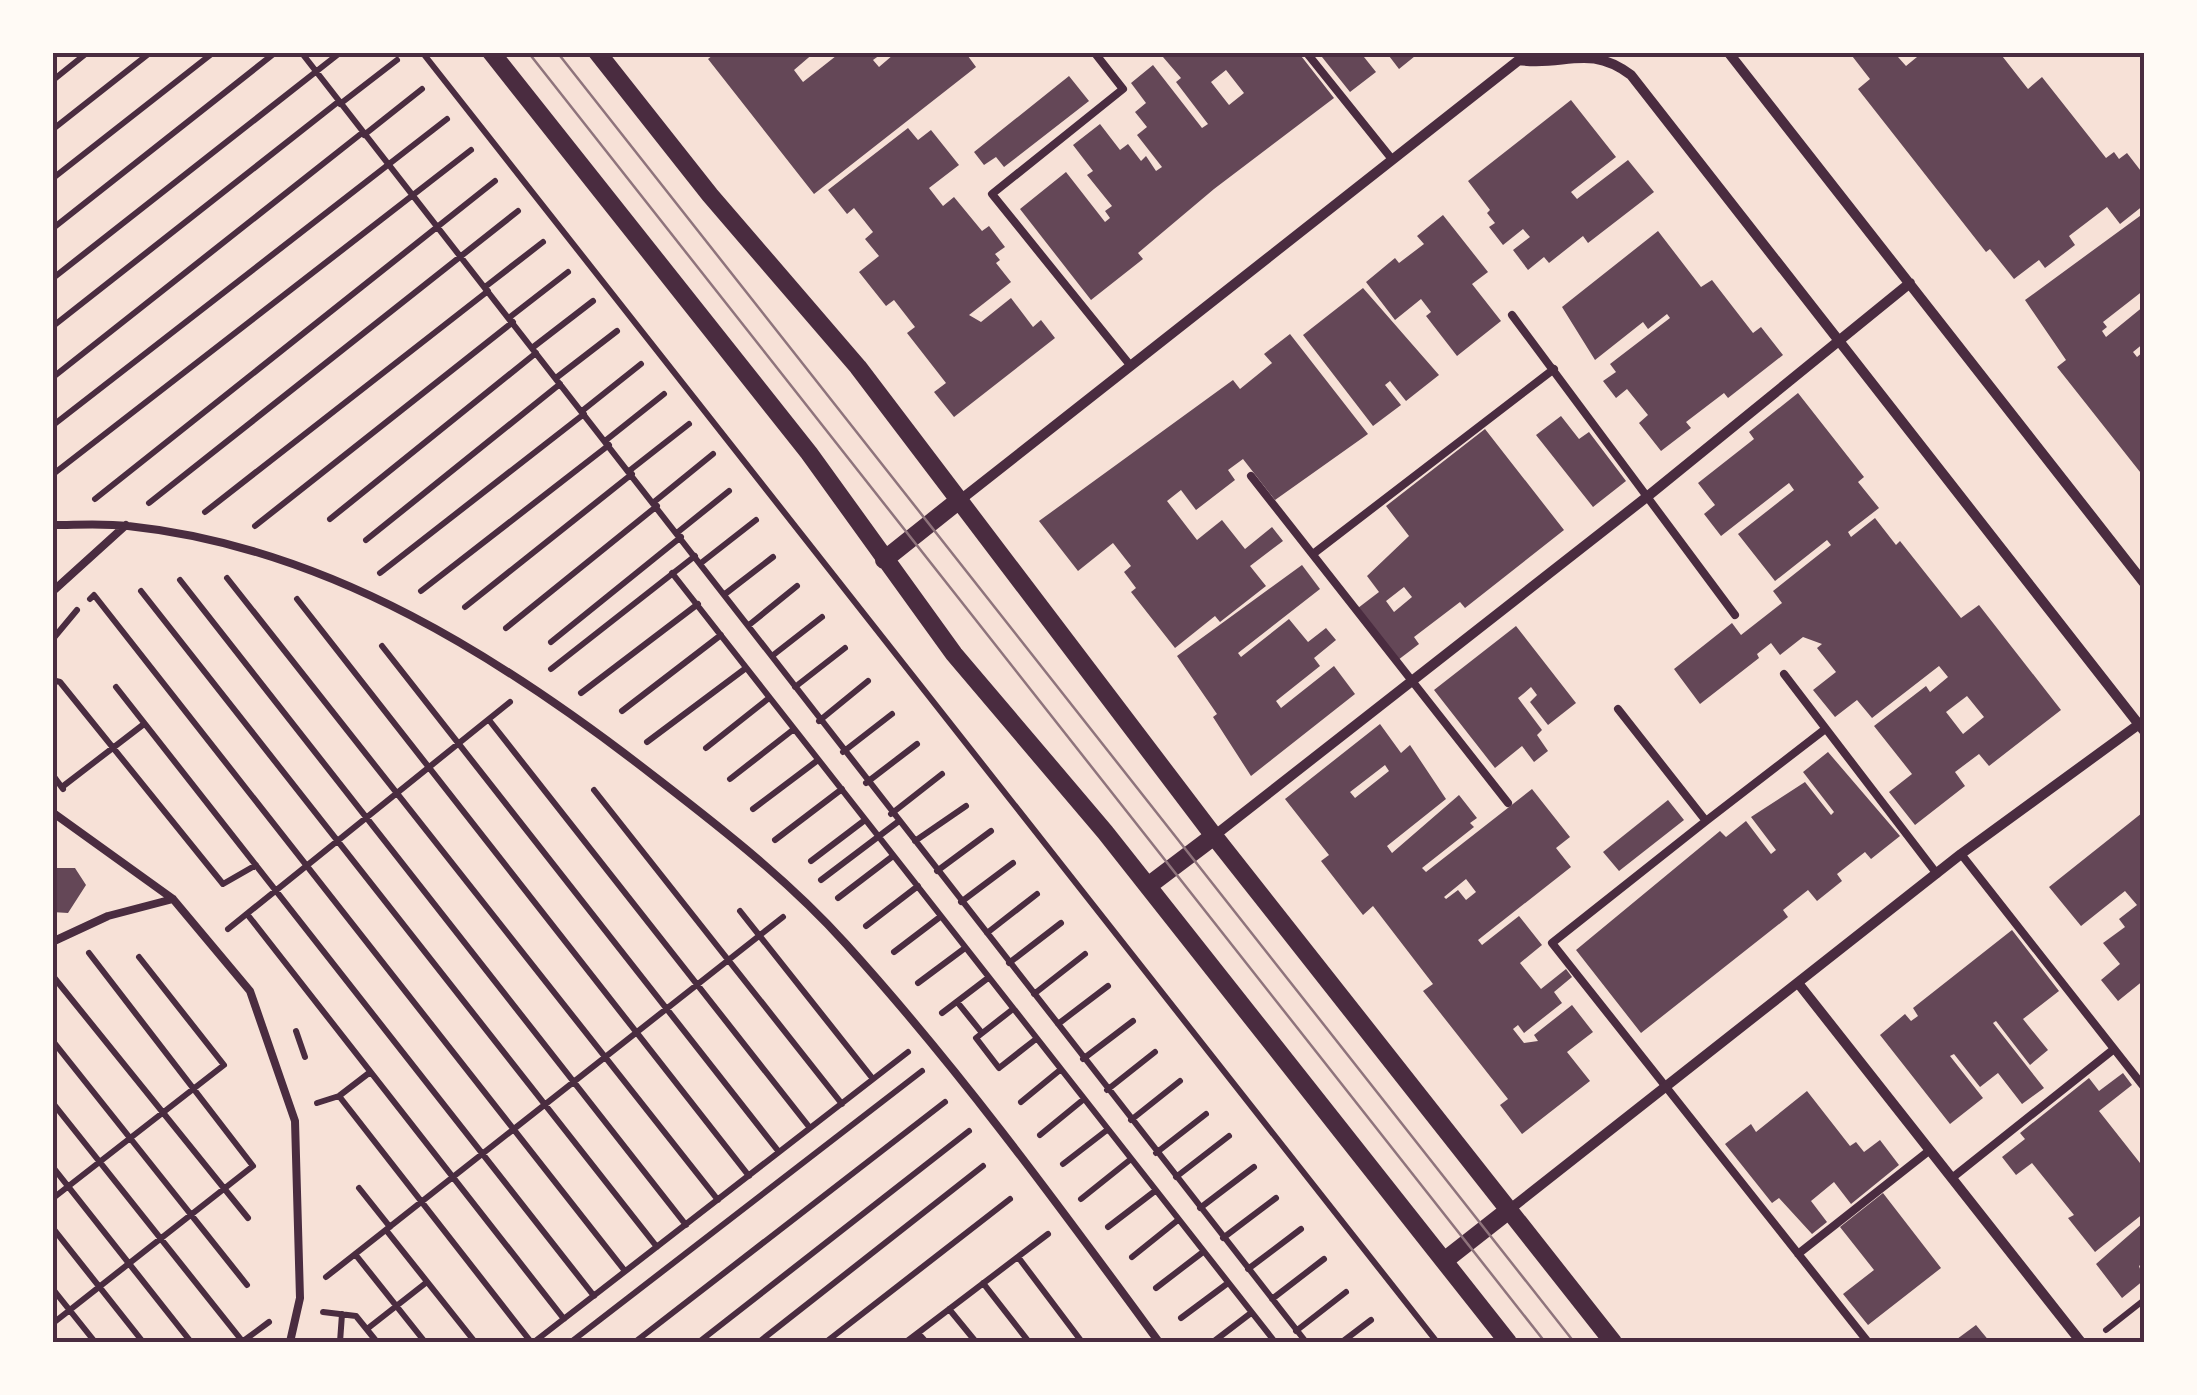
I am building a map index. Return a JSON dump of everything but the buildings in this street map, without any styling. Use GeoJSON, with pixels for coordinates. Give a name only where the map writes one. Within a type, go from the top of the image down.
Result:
{"type":"FeatureCollection","features":[{"type":"Feature","properties":{"kind":"street"},"geometry":{"type":"LineString","coordinates":[[492,52],[808,453],[954,654],[1148,886],[1508,1342]]}},
{"type":"Feature","properties":{"kind":"street"},"geometry":{"type":"LineString","coordinates":[[597,52],[710,195],[858,367],[1214,836],[1613,1342]]}},
{"type":"Feature","properties":{"kind":"street"},"geometry":{"type":"LineString","coordinates":[[1728,52],[2144,583]]}},
{"type":"Feature","properties":{"kind":"street"},"geometry":{"type":"LineString","coordinates":[[884,560],[1519,56],[1538,63],[1575,55],[1612,61],[1631,75],[2143,725],[1961,854],[1444,1261]]}},
{"type":"Feature","properties":{"kind":"street"},"geometry":{"type":"LineString","coordinates":[[1148,886],[1648,496],[1910,283]]}},
{"type":"Feature","properties":{"kind":"street"},"geometry":{"type":"LineString","coordinates":[[1798,983],[2082,1342]]}},
{"type":"Feature","properties":{"kind":"lane"},"geometry":{"type":"LineString","coordinates":[[1094,52],[1123,90],[992,194],[1130,365]]}},
{"type":"Feature","properties":{"kind":"lane"},"geometry":{"type":"LineString","coordinates":[[1306,52],[1391,158]]}},
{"type":"Feature","properties":{"kind":"lane"},"geometry":{"type":"LineString","coordinates":[[1512,315],[1735,615]]}},
{"type":"Feature","properties":{"kind":"lane"},"geometry":{"type":"LineString","coordinates":[[1313,554],[1554,369]]}},
{"type":"Feature","properties":{"kind":"lane"},"geometry":{"type":"LineString","coordinates":[[1251,476],[1508,802]]}},
{"type":"Feature","properties":{"kind":"lane"},"geometry":{"type":"LineString","coordinates":[[52,525],[126,525],[233,544],[399,608],[564,706],[767,864],[818,914],[958,1072],[1159,1342]]}},
{"type":"Feature","properties":{"kind":"lane"},"geometry":{"type":"LineString","coordinates":[[52,592],[126,525]]}},
{"type":"Feature","properties":{"kind":"lane"},"geometry":{"type":"LineString","coordinates":[[1784,674],[1936,874]]}},
{"type":"Feature","properties":{"kind":"lane"},"geometry":{"type":"LineString","coordinates":[[1618,709],[1706,822]]}},
{"type":"Feature","properties":{"kind":"lane"},"geometry":{"type":"LineString","coordinates":[[1824,730],[1552,943],[1868,1342]]}},
{"type":"Feature","properties":{"kind":"lane"},"geometry":{"type":"LineString","coordinates":[[52,812],[173,899],[250,992],[295,1121],[300,1298],[290,1342]]}},
{"type":"Feature","properties":{"kind":"lane"},"geometry":{"type":"LineString","coordinates":[[1961,854],[2144,1088]]}},
{"type":"Feature","properties":{"kind":"lane"},"geometry":{"type":"LineString","coordinates":[[52,942],[108,916],[173,899]]}},
{"type":"Feature","properties":{"kind":"lane"},"geometry":{"type":"LineString","coordinates":[[1952,1178],[2114,1049]]}},
{"type":"Feature","properties":{"kind":"lane"},"geometry":{"type":"LineString","coordinates":[[1798,1254],[1930,1150]]}},
{"type":"Feature","properties":{"kind":"path"},"geometry":{"type":"LineString","coordinates":[[52,80],[88,52]]}},
{"type":"Feature","properties":{"kind":"path"},"geometry":{"type":"LineString","coordinates":[[52,130],[151,52]]}},
{"type":"Feature","properties":{"kind":"path"},"geometry":{"type":"LineString","coordinates":[[52,180],[214,52]]}},
{"type":"Feature","properties":{"kind":"path"},"geometry":{"type":"LineString","coordinates":[[52,229],[276,52]]}},
{"type":"Feature","properties":{"kind":"path"},"geometry":{"type":"LineString","coordinates":[[301,52],[631,472],[866,783],[1306,1342]]}},
{"type":"Feature","properties":{"kind":"path"},"geometry":{"type":"LineString","coordinates":[[52,278],[341,52]]}},
{"type":"Feature","properties":{"kind":"path"},"geometry":{"type":"LineString","coordinates":[[422,52],[1437,1342]]}},
{"type":"Feature","properties":{"kind":"path"},"geometry":{"type":"LineString","coordinates":[[52,327],[397,60]]}},
{"type":"Feature","properties":{"kind":"path"},"geometry":{"type":"LineString","coordinates":[[52,378],[422,89]]}},
{"type":"Feature","properties":{"kind":"path"},"geometry":{"type":"LineString","coordinates":[[52,426],[447,119]]}},
{"type":"Feature","properties":{"kind":"path"},"geometry":{"type":"LineString","coordinates":[[52,475],[471,150]]}},
{"type":"Feature","properties":{"kind":"path"},"geometry":{"type":"LineString","coordinates":[[90,503],[495,181]]}},
{"type":"Feature","properties":{"kind":"path"},"geometry":{"type":"LineString","coordinates":[[140,510],[518,212]]}},
{"type":"Feature","properties":{"kind":"path"},"geometry":{"type":"LineString","coordinates":[[204,512],[543,242]]}},
{"type":"Feature","properties":{"kind":"path"},"geometry":{"type":"LineString","coordinates":[[243,536],[568,272]]}},
{"type":"Feature","properties":{"kind":"path"},"geometry":{"type":"LineString","coordinates":[[330,518],[593,301]]}},
{"type":"Feature","properties":{"kind":"path"},"geometry":{"type":"LineString","coordinates":[[366,540],[617,331]]}},
{"type":"Feature","properties":{"kind":"path"},"geometry":{"type":"LineString","coordinates":[[356,592],[641,364]]}},
{"type":"Feature","properties":{"kind":"path"},"geometry":{"type":"LineString","coordinates":[[399,608],[664,394]]}},
{"type":"Feature","properties":{"kind":"path"},"geometry":{"type":"LineString","coordinates":[[465,607],[689,424]]}},
{"type":"Feature","properties":{"kind":"path"},"geometry":{"type":"LineString","coordinates":[[506,628],[713,454]]}},
{"type":"Feature","properties":{"kind":"path"},"geometry":{"type":"LineString","coordinates":[[551,642],[730,491]]}},
{"type":"Feature","properties":{"kind":"path"},"geometry":{"type":"LineString","coordinates":[[701,563],[756,520]]}},
{"type":"Feature","properties":{"kind":"path"},"geometry":{"type":"LineString","coordinates":[[211,942],[695,556]]}},
{"type":"Feature","properties":{"kind":"path"},"geometry":{"type":"LineString","coordinates":[[725,594],[773,556]]}},
{"type":"Feature","properties":{"kind":"path"},"geometry":{"type":"LineString","coordinates":[[672,574],[1274,1342]]}},
{"type":"Feature","properties":{"kind":"path"},"geometry":{"type":"LineString","coordinates":[[227,578],[718,1200]]}},
{"type":"Feature","properties":{"kind":"path"},"geometry":{"type":"LineString","coordinates":[[180,580],[686,1225]]}},
{"type":"Feature","properties":{"kind":"path"},"geometry":{"type":"LineString","coordinates":[[748,624],[797,586]]}},
{"type":"Feature","properties":{"kind":"path"},"geometry":{"type":"LineString","coordinates":[[141,591],[657,1247]]}},
{"type":"Feature","properties":{"kind":"path"},"geometry":{"type":"LineString","coordinates":[[52,640],[94,595],[625,1272]]}},
{"type":"Feature","properties":{"kind":"path"},"geometry":{"type":"LineString","coordinates":[[297,599],[749,1176]]}},
{"type":"Feature","properties":{"kind":"path"},"geometry":{"type":"LineString","coordinates":[[564,706],[698,604]]}},
{"type":"Feature","properties":{"kind":"path"},"geometry":{"type":"LineString","coordinates":[[772,656],[822,617]]}},
{"type":"Feature","properties":{"kind":"path"},"geometry":{"type":"LineString","coordinates":[[622,711],[721,634]]}},
{"type":"Feature","properties":{"kind":"path"},"geometry":{"type":"LineString","coordinates":[[382,646],[779,1152]]}},
{"type":"Feature","properties":{"kind":"path"},"geometry":{"type":"LineString","coordinates":[[795,687],[845,648]]}},
{"type":"Feature","properties":{"kind":"path"},"geometry":{"type":"LineString","coordinates":[[628,756],[746,668]]}},
{"type":"Feature","properties":{"kind":"path"},"geometry":{"type":"LineString","coordinates":[[52,680],[60,682],[223,884],[256,865]]}},
{"type":"Feature","properties":{"kind":"path"},"geometry":{"type":"LineString","coordinates":[[819,722],[868,681]]}},
{"type":"Feature","properties":{"kind":"path"},"geometry":{"type":"LineString","coordinates":[[116,688],[594,1296]]}},
{"type":"Feature","properties":{"kind":"path"},"geometry":{"type":"LineString","coordinates":[[706,748],[770,698]]}},
{"type":"Feature","properties":{"kind":"path"},"geometry":{"type":"LineString","coordinates":[[843,752],[892,714]]}},
{"type":"Feature","properties":{"kind":"path"},"geometry":{"type":"LineString","coordinates":[[489,720],[810,1128]]}},
{"type":"Feature","properties":{"kind":"path"},"geometry":{"type":"LineString","coordinates":[[61,788],[144,724]]}},
{"type":"Feature","properties":{"kind":"path"},"geometry":{"type":"LineString","coordinates":[[730,779],[794,729]]}},
{"type":"Feature","properties":{"kind":"path"},"geometry":{"type":"LineString","coordinates":[[866,783],[918,744]]}},
{"type":"Feature","properties":{"kind":"path"},"geometry":{"type":"LineString","coordinates":[[753,809],[818,760]]}},
{"type":"Feature","properties":{"kind":"path"},"geometry":{"type":"LineString","coordinates":[[891,814],[942,774]]}},
{"type":"Feature","properties":{"kind":"path"},"geometry":{"type":"LineString","coordinates":[[594,790],[842,1104]]}},
{"type":"Feature","properties":{"kind":"path"},"geometry":{"type":"LineString","coordinates":[[765,848],[842,790]]}},
{"type":"Feature","properties":{"kind":"path"},"geometry":{"type":"LineString","coordinates":[[915,841],[966,806]]}},
{"type":"Feature","properties":{"kind":"path"},"geometry":{"type":"LineString","coordinates":[[811,861],[865,820]]}},
{"type":"Feature","properties":{"kind":"path"},"geometry":{"type":"LineString","coordinates":[[52,1102],[242,1342],[899,821]]}},
{"type":"Feature","properties":{"kind":"path"},"geometry":{"type":"LineString","coordinates":[[937,871],[991,830]]}},
{"type":"Feature","properties":{"kind":"path"},"geometry":{"type":"LineString","coordinates":[[818,914],[893,856]]}},
{"type":"Feature","properties":{"kind":"path"},"geometry":{"type":"LineString","coordinates":[[961,902],[1013,862]]}},
{"type":"Feature","properties":{"kind":"path"},"geometry":{"type":"LineString","coordinates":[[845,943],[918,886]]}},
{"type":"Feature","properties":{"kind":"path"},"geometry":{"type":"LineString","coordinates":[[987,933],[1036,894]]}},
{"type":"Feature","properties":{"kind":"path"},"geometry":{"type":"LineString","coordinates":[[740,910],[873,1079]]}},
{"type":"Feature","properties":{"kind":"path"},"geometry":{"type":"LineString","coordinates":[[247,914],[564,1319]]}},
{"type":"Feature","properties":{"kind":"path"},"geometry":{"type":"LineString","coordinates":[[894,952],[940,917]]}},
{"type":"Feature","properties":{"kind":"path"},"geometry":{"type":"LineString","coordinates":[[1009,963],[1060,923]]}},
{"type":"Feature","properties":{"kind":"path"},"geometry":{"type":"LineString","coordinates":[[52,1324],[252,1166],[96,966],[76,931]]}},
{"type":"Feature","properties":{"kind":"path"},"geometry":{"type":"LineString","coordinates":[[918,983],[965,948]]}},
{"type":"Feature","properties":{"kind":"path"},"geometry":{"type":"LineString","coordinates":[[1034,994],[1085,954]]}},
{"type":"Feature","properties":{"kind":"path"},"geometry":{"type":"LineString","coordinates":[[52,1200],[224,1065],[139,957]]}},
{"type":"Feature","properties":{"kind":"path"},"geometry":{"type":"LineString","coordinates":[[52,975],[248,1218]]}},
{"type":"Feature","properties":{"kind":"path"},"geometry":{"type":"LineString","coordinates":[[942,1013],[988,978]]}},
{"type":"Feature","properties":{"kind":"path"},"geometry":{"type":"LineString","coordinates":[[1058,1024],[1108,986]]}},
{"type":"Feature","properties":{"kind":"path"},"geometry":{"type":"LineString","coordinates":[[958,1002],[982,1034]]}},
{"type":"Feature","properties":{"kind":"path"},"geometry":{"type":"LineString","coordinates":[[1012,1009],[976,1038],[999,1068],[1036,1039]]}},
{"type":"Feature","properties":{"kind":"path"},"geometry":{"type":"LineString","coordinates":[[1083,1059],[1133,1021]]}},
{"type":"Feature","properties":{"kind":"path"},"geometry":{"type":"LineString","coordinates":[[52,1040],[247,1285]]}},
{"type":"Feature","properties":{"kind":"path"},"geometry":{"type":"LineString","coordinates":[[339,1096],[533,1342],[915,1046]]}},
{"type":"Feature","properties":{"kind":"path"},"geometry":{"type":"LineString","coordinates":[[1107,1090],[1156,1052]]}},
{"type":"Feature","properties":{"kind":"path"},"geometry":{"type":"LineString","coordinates":[[1021,1102],[1060,1070]]}},
{"type":"Feature","properties":{"kind":"path"},"geometry":{"type":"LineString","coordinates":[[570,1342],[922,1071]]}},
{"type":"Feature","properties":{"kind":"path"},"geometry":{"type":"LineString","coordinates":[[316,1103],[339,1096],[369,1072]]}},
{"type":"Feature","properties":{"kind":"path"},"geometry":{"type":"LineString","coordinates":[[1131,1120],[1180,1081]]}},
{"type":"Feature","properties":{"kind":"path"},"geometry":{"type":"LineString","coordinates":[[1040,1134],[1084,1099]]}},
{"type":"Feature","properties":{"kind":"path"},"geometry":{"type":"LineString","coordinates":[[636,1342],[945,1102]]}},
{"type":"Feature","properties":{"kind":"path"},"geometry":{"type":"LineString","coordinates":[[1156,1152],[1206,1114]]}},
{"type":"Feature","properties":{"kind":"path"},"geometry":{"type":"LineString","coordinates":[[1063,1164],[1107,1130]]}},
{"type":"Feature","properties":{"kind":"path"},"geometry":{"type":"LineString","coordinates":[[699,1342],[969,1132]]}},
{"type":"Feature","properties":{"kind":"path"},"geometry":{"type":"LineString","coordinates":[[1176,1177],[1229,1136]]}},
{"type":"Feature","properties":{"kind":"path"},"geometry":{"type":"LineString","coordinates":[[906,1342],[1018,1256],[1131,1159]]}},
{"type":"Feature","properties":{"kind":"path"},"geometry":{"type":"LineString","coordinates":[[52,1166],[192,1342]]}},
{"type":"Feature","properties":{"kind":"path"},"geometry":{"type":"LineString","coordinates":[[759,1342],[983,1166]]}},
{"type":"Feature","properties":{"kind":"path"},"geometry":{"type":"LineString","coordinates":[[1200,1208],[1254,1167]]}},
{"type":"Feature","properties":{"kind":"path"},"geometry":{"type":"LineString","coordinates":[[359,1188],[475,1342]]}},
{"type":"Feature","properties":{"kind":"path"},"geometry":{"type":"LineString","coordinates":[[1108,1227],[1155,1191]]}},
{"type":"Feature","properties":{"kind":"path"},"geometry":{"type":"LineString","coordinates":[[1223,1238],[1276,1198]]}},
{"type":"Feature","properties":{"kind":"path"},"geometry":{"type":"LineString","coordinates":[[826,1342],[1010,1199]]}},
{"type":"Feature","properties":{"kind":"path"},"geometry":{"type":"LineString","coordinates":[[1132,1257],[1178,1220]]}},
{"type":"Feature","properties":{"kind":"path"},"geometry":{"type":"LineString","coordinates":[[52,1227],[144,1342]]}},
{"type":"Feature","properties":{"kind":"path"},"geometry":{"type":"LineString","coordinates":[[1248,1269],[1301,1229]]}},
{"type":"Feature","properties":{"kind":"path"},"geometry":{"type":"LineString","coordinates":[[1156,1288],[1203,1251]]}},
{"type":"Feature","properties":{"kind":"path"},"geometry":{"type":"LineString","coordinates":[[355,1254],[425,1342]]}},
{"type":"Feature","properties":{"kind":"path"},"geometry":{"type":"LineString","coordinates":[[1018,1256],[1082,1342]]}},
{"type":"Feature","properties":{"kind":"path"},"geometry":{"type":"LineString","coordinates":[[1272,1300],[1324,1259]]}},
{"type":"Feature","properties":{"kind":"path"},"geometry":{"type":"LineString","coordinates":[[367,1329],[427,1282]]}},
{"type":"Feature","properties":{"kind":"path"},"geometry":{"type":"LineString","coordinates":[[1181,1318],[1228,1282]]}},
{"type":"Feature","properties":{"kind":"path"},"geometry":{"type":"LineString","coordinates":[[983,1284],[1029,1342]]}},
{"type":"Feature","properties":{"kind":"path"},"geometry":{"type":"LineString","coordinates":[[52,1288],[96,1342]]}},
{"type":"Feature","properties":{"kind":"path"},"geometry":{"type":"LineString","coordinates":[[1296,1331],[1346,1292]]}},
{"type":"Feature","properties":{"kind":"path"},"geometry":{"type":"LineString","coordinates":[[2104,1332],[2144,1300]]}},
{"type":"Feature","properties":{"kind":"path"},"geometry":{"type":"LineString","coordinates":[[949,1309],[976,1342]]}},
{"type":"Feature","properties":{"kind":"path"},"geometry":{"type":"LineString","coordinates":[[324,1312],[356,1316],[377,1342]]}},
{"type":"Feature","properties":{"kind":"path"},"geometry":{"type":"LineString","coordinates":[[1213,1342],[1252,1313]]}},
{"type":"Feature","properties":{"kind":"path"},"geometry":{"type":"LineString","coordinates":[[340,1342],[342,1314]]}},
{"type":"Feature","properties":{"kind":"path"},"geometry":{"type":"LineString","coordinates":[[1342,1342],[1371,1320]]}},
{"type":"Feature","properties":{"kind":"path"},"geometry":{"type":"LineString","coordinates":[[918,1333],[926,1342]]}},
{"type":"Feature","properties":{"kind":"tram line"},"geometry":{"type":"LineString","coordinates":[[528,52],[1545,1342]]}},
{"type":"Feature","properties":{"kind":"tram line"},"geometry":{"type":"LineString","coordinates":[[557,52],[1574,1342]]}}]}
